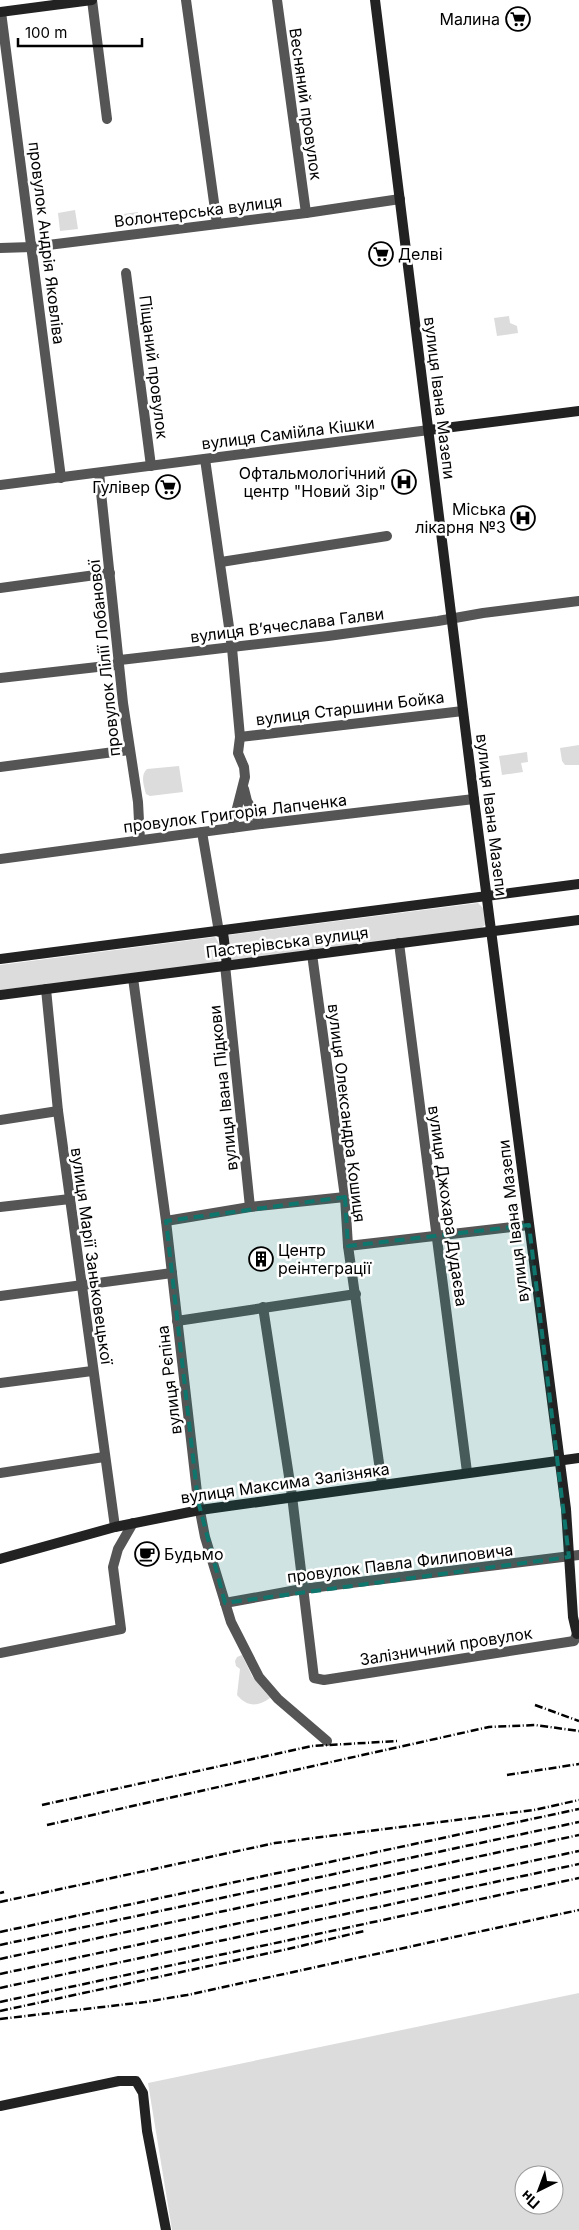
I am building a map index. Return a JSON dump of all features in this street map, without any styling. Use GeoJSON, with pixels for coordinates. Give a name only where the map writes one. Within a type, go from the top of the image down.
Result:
{"type":"FeatureCollection","features":[{"type":"Feature","properties":{"kind":"street"},"geometry":{"type":"LineString","coordinates":[[1,12],[92,0],[107,119]]}},
{"type":"Feature","properties":{"kind":"street"},"geometry":{"type":"LineString","coordinates":[[186,0],[217,224]]}},
{"type":"Feature","properties":{"kind":"street","name":"Весняний провулок"},"geometry":{"type":"LineString","coordinates":[[277,0],[306,213]]}},
{"type":"Feature","properties":{"kind":"street","name":"вулиця Івана Мазепи"},"geometry":{"type":"LineString","coordinates":[[375,0],[558,1460],[574,1556],[573,1617],[577,1634]]}},
{"type":"Feature","properties":{"kind":"street","name":"провулок Андрія Яковліва"},"geometry":{"type":"LineString","coordinates":[[1,12],[61,478]]}},
{"type":"Feature","properties":{"kind":"street","name":"Волонтерська вулиця"},"geometry":{"type":"LineString","coordinates":[[0,248],[32,247],[306,213],[400,198]]}},
{"type":"Feature","properties":{"kind":"street","name":"Піщаний провулок"},"geometry":{"type":"LineString","coordinates":[[126,272],[151,466]]}},
{"type":"Feature","properties":{"kind":"street","name":"вулиця Самійла Кішки"},"geometry":{"type":"LineString","coordinates":[[0,485],[579,411]]}},
{"type":"Feature","properties":{"kind":"street"},"geometry":{"type":"LineString","coordinates":[[205,459],[232,648],[240,737],[238,753],[244,767],[244,788],[247,801],[261,824]]}},
{"type":"Feature","properties":{"kind":"street","name":"провулок Лілії Лобанової"},"geometry":{"type":"LineString","coordinates":[[98,473],[129,750],[138,802],[140,840]]}},
{"type":"Feature","properties":{"kind":"street"},"geometry":{"type":"LineString","coordinates":[[221,562],[387,536]]}},
{"type":"Feature","properties":{"kind":"street"},"geometry":{"type":"LineString","coordinates":[[0,588],[110,573]]}},
{"type":"Feature","properties":{"kind":"street","name":"вулиця Вʼячеслава Галви"},"geometry":{"type":"LineString","coordinates":[[0,678],[115,665],[120,660],[232,648],[579,601]]}},
{"type":"Feature","properties":{"kind":"street","name":"вулиця Старшини Бойка"},"geometry":{"type":"LineString","coordinates":[[240,737],[463,711]]}},
{"type":"Feature","properties":{"kind":"street"},"geometry":{"type":"LineString","coordinates":[[0,767],[129,750]]}},
{"type":"Feature","properties":{"kind":"street"},"geometry":{"type":"LineString","coordinates":[[232,828],[244,788]]}},
{"type":"Feature","properties":{"kind":"street","name":"провулок Григорія Лапченка"},"geometry":{"type":"LineString","coordinates":[[0,859],[261,824],[474,799]]}},
{"type":"Feature","properties":{"kind":"street"},"geometry":{"type":"LineString","coordinates":[[202,832],[226,965]]}},
{"type":"Feature","properties":{"kind":"street","name":"Пастерівська вулиця"},"geometry":{"type":"LineString","coordinates":[[0,959],[221,932],[579,884]]}},
{"type":"Feature","properties":{"kind":"street","name":"Пастерівська вулиця"},"geometry":{"type":"LineString","coordinates":[[0,995],[579,920]]}},
{"type":"Feature","properties":{"kind":"street","name":"вулиця Джохара Дудаєва"},"geometry":{"type":"LineString","coordinates":[[399,943],[467,1472]]}},
{"type":"Feature","properties":{"kind":"street","name":"вулиця Олександра Кошиця"},"geometry":{"type":"LineString","coordinates":[[312,954],[345,1197],[348,1246],[382,1484]]}},
{"type":"Feature","properties":{"kind":"street","name":"вулиця Івана Підкови"},"geometry":{"type":"LineString","coordinates":[[226,965],[250,1207]]}},
{"type":"Feature","properties":{"kind":"street","name":"вулиця Рєпіна"},"geometry":{"type":"LineString","coordinates":[[133,978],[166,1221],[200,1510],[205,1537],[231,1622],[259,1677],[278,1698],[327,1741]]}},
{"type":"Feature","properties":{"kind":"street","name":"вулиця Марії Заньковецької"},"geometry":{"type":"LineString","coordinates":[[46,989],[58,1111],[92,1372],[115,1527]]}},
{"type":"Feature","properties":{"kind":"street"},"geometry":{"type":"LineString","coordinates":[[0,1120],[58,1111]]}},
{"type":"Feature","properties":{"kind":"street"},"geometry":{"type":"LineString","coordinates":[[166,1221],[250,1207],[345,1197]]}},
{"type":"Feature","properties":{"kind":"street"},"geometry":{"type":"LineString","coordinates":[[0,1207],[70,1199]]}},
{"type":"Feature","properties":{"kind":"street"},"geometry":{"type":"LineString","coordinates":[[348,1246],[529,1224]]}},
{"type":"Feature","properties":{"kind":"street"},"geometry":{"type":"LineString","coordinates":[[0,1296],[172,1273]]}},
{"type":"Feature","properties":{"kind":"street"},"geometry":{"type":"LineString","coordinates":[[177,1322],[263,1307],[356,1294]]}},
{"type":"Feature","properties":{"kind":"street"},"geometry":{"type":"LineString","coordinates":[[263,1307],[292,1496],[302,1589]]}},
{"type":"Feature","properties":{"kind":"street"},"geometry":{"type":"LineString","coordinates":[[0,1384],[92,1372]]}},
{"type":"Feature","properties":{"kind":"street"},"geometry":{"type":"LineString","coordinates":[[0,1472],[104,1457]]}},
{"type":"Feature","properties":{"kind":"street","name":"вулиця Максима Залізняка"},"geometry":{"type":"LineString","coordinates":[[0,1559],[115,1527],[200,1510],[579,1458]]}},
{"type":"Feature","properties":{"kind":"street"},"geometry":{"type":"LineString","coordinates":[[0,1652],[122,1629],[112,1567],[118,1549],[133,1523]]}},
{"type":"Feature","properties":{"kind":"street","name":"провулок Павла Филиповича"},"geometry":{"type":"LineString","coordinates":[[226,1602],[302,1589],[574,1556]]}},
{"type":"Feature","properties":{"kind":"street","name":"Залізничний провулок"},"geometry":{"type":"LineString","coordinates":[[302,1589],[312,1676],[316,1679],[324,1680],[574,1641],[577,1634]]}},
{"type":"Feature","properties":{"kind":"street"},"geometry":{"type":"LineString","coordinates":[[0,2106],[119,2082],[136,2081],[143,2092],[147,2131],[166,2230]]}},
{"type":"Feature","properties":{"kind":"highlighted area"},"geometry":{"type":"Polygon","coordinates":[[[345,1197],[348,1246],[529,1225],[569,1557],[225,1603],[198,1501],[166,1221],[345,1197]]]}},
{"type":"Feature","properties":{"kind":"shaded area"},"geometry":{"type":"Polygon","coordinates":[[[75,210],[78,229],[60,231],[58,213],[75,210]]]}},
{"type":"Feature","properties":{"kind":"shaded area"},"geometry":{"type":"Polygon","coordinates":[[[138,212],[139,224],[118,226],[116,215],[138,212]]]}},
{"type":"Feature","properties":{"kind":"shaded area"},"geometry":{"type":"Polygon","coordinates":[[[509,316],[510,323],[517,326],[518,333],[497,336],[494,318],[509,316]]]}},
{"type":"Feature","properties":{"kind":"shaded area"},"geometry":{"type":"Polygon","coordinates":[[[579,745],[579,765],[565,765],[562,761],[560,748],[579,745]]]}},
{"type":"Feature","properties":{"kind":"shaded area"},"geometry":{"type":"Polygon","coordinates":[[[527,752],[528,762],[521,763],[523,772],[502,775],[499,756],[527,752]]]}},
{"type":"Feature","properties":{"kind":"shaded area"},"geometry":{"type":"Polygon","coordinates":[[[179,766],[183,792],[150,796],[146,794],[143,777],[147,769],[179,766]]]}},
{"type":"Feature","properties":{"kind":"shaded area"},"geometry":{"type":"Polygon","coordinates":[[[478,903],[484,909],[486,924],[480,929],[233,960],[229,955],[229,935],[478,903]]]}},
{"type":"Feature","properties":{"kind":"shaded area"},"geometry":{"type":"Polygon","coordinates":[[[215,937],[219,943],[220,950],[220,957],[217,963],[0,990],[0,965],[215,937]]]}},
{"type":"Feature","properties":{"kind":"shaded area"},"geometry":{"type":"Polygon","coordinates":[[[242,1655],[252,1676],[270,1698],[261,1703],[249,1704],[237,1695],[240,1669],[236,1666],[235,1661],[237,1657],[242,1655]]]}},
{"type":"Feature","properties":{"kind":"shaded area"},"geometry":{"type":"Polygon","coordinates":[[[579,1993],[579,2230],[172,2230],[148,2083],[579,1993]]]}},
{"type":"Feature","properties":{"kind":"railway"},"geometry":{"type":"LineString","coordinates":[[535,1705],[579,1721]]}},
{"type":"Feature","properties":{"kind":"railway"},"geometry":{"type":"LineString","coordinates":[[47,1825],[489,1727],[535,1725],[579,1731]]}},
{"type":"Feature","properties":{"kind":"railway"},"geometry":{"type":"LineString","coordinates":[[42,1805],[312,1746],[398,1741]]}},
{"type":"Feature","properties":{"kind":"railway"},"geometry":{"type":"LineString","coordinates":[[507,1775],[579,1764]]}},
{"type":"Feature","properties":{"kind":"railway"},"geometry":{"type":"LineString","coordinates":[[0,1902],[275,1843],[534,1810],[579,1800]]}},
{"type":"Feature","properties":{"kind":"railway"},"geometry":{"type":"LineString","coordinates":[[0,1932],[579,1809]]}},
{"type":"Feature","properties":{"kind":"railway"},"geometry":{"type":"LineString","coordinates":[[0,1945],[579,1822]]}},
{"type":"Feature","properties":{"kind":"railway"},"geometry":{"type":"LineString","coordinates":[[0,1959],[579,1835]]}},
{"type":"Feature","properties":{"kind":"railway"},"geometry":{"type":"LineString","coordinates":[[0,1974],[579,1851]]}},
{"type":"Feature","properties":{"kind":"railway"},"geometry":{"type":"LineString","coordinates":[[0,1988],[579,1864]]}},
{"type":"Feature","properties":{"kind":"railway"},"geometry":{"type":"LineString","coordinates":[[0,2002],[579,1878]]}},
{"type":"Feature","properties":{"kind":"railway"},"geometry":{"type":"LineString","coordinates":[[0,1893],[4,1892]]}},
{"type":"Feature","properties":{"kind":"railway"},"geometry":{"type":"LineString","coordinates":[[0,2019],[145,2002],[187,1995],[579,1910]]}},
{"type":"Feature","properties":{"kind":"railway"},"geometry":{"type":"LineString","coordinates":[[0,2011],[364,1931]]}},
{"type":"Feature","properties":{"kind":"place","name":"Малина"},"geometry":{"type":"Point","coordinates":[518,19]}},
{"type":"Feature","properties":{"kind":"place","name":"Делві"},"geometry":{"type":"Point","coordinates":[381,254]}},
{"type":"Feature","properties":{"kind":"place","name":"Офтальмологічний центр \"Новий Зір\""},"geometry":{"type":"Point","coordinates":[404,482]}},
{"type":"Feature","properties":{"kind":"place","name":"Гулівер"},"geometry":{"type":"Point","coordinates":[168,487]}},
{"type":"Feature","properties":{"kind":"place","name":"Міська лікарня №3"},"geometry":{"type":"Point","coordinates":[523,518]}},
{"type":"Feature","properties":{"kind":"place","name":"Центр реінтеграції"},"geometry":{"type":"Point","coordinates":[261,1259]}},
{"type":"Feature","properties":{"kind":"place","name":"Будьмо"},"geometry":{"type":"Point","coordinates":[147,1554]}}]}
